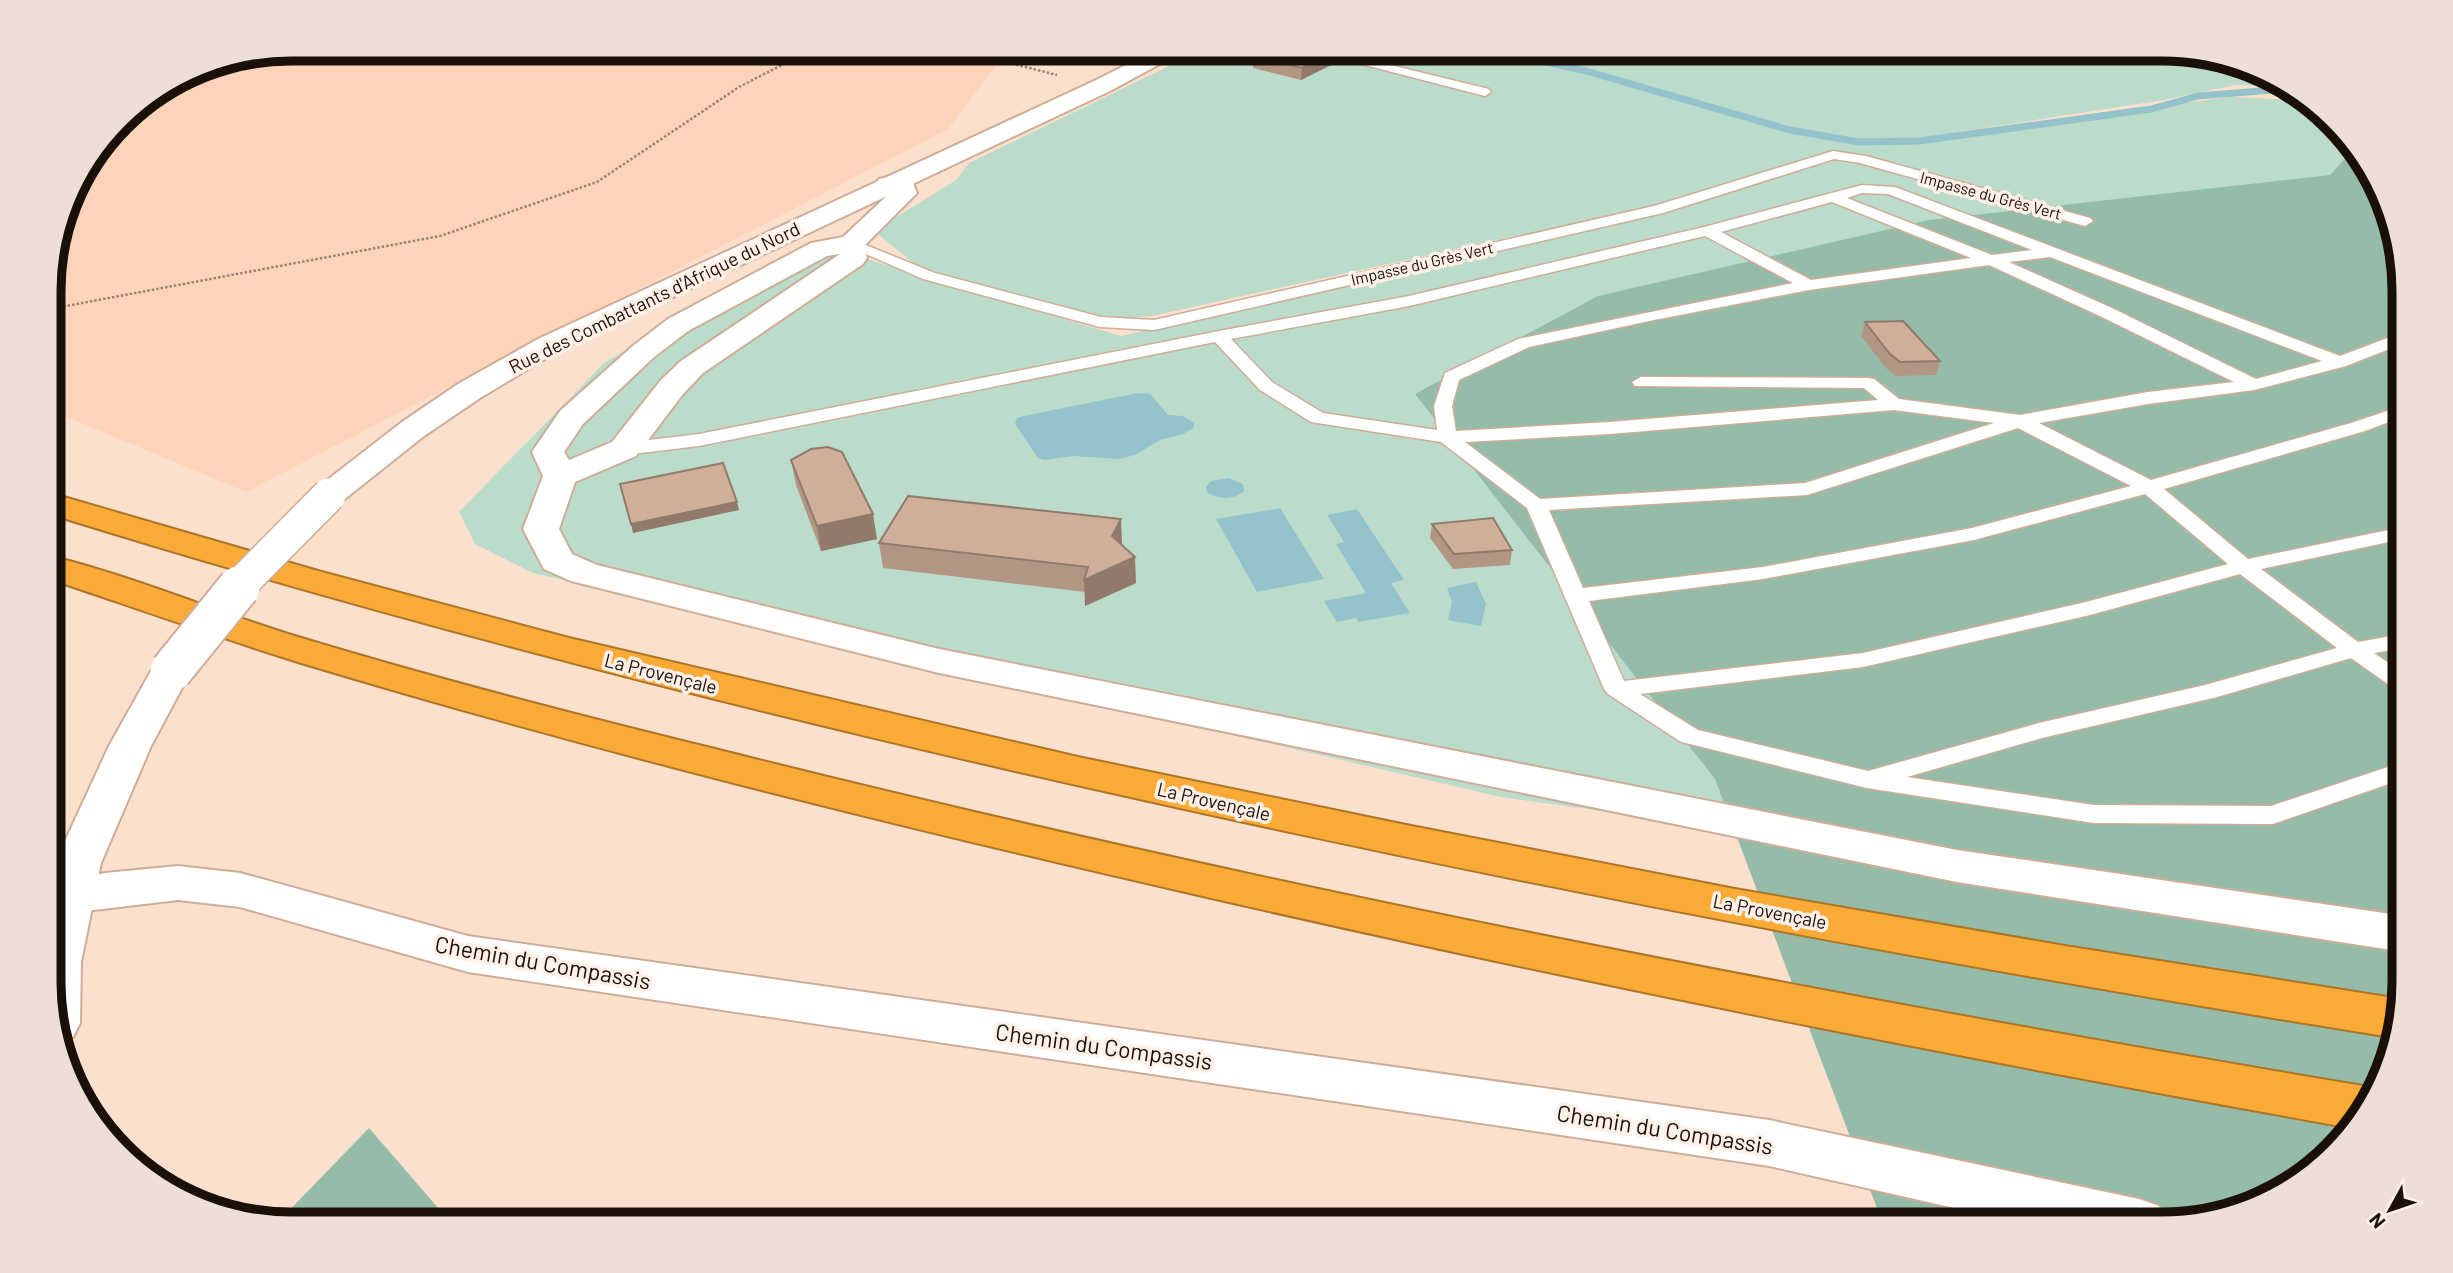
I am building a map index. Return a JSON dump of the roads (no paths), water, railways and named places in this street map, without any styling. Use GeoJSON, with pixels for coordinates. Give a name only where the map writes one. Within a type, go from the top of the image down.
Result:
{"type":"FeatureCollection","features":[{"type":"Feature","properties":{"kind":"highway","name":"La Provençale"},"geometry":{"type":"LineString","coordinates":[[62,507],[517,638],[866,723],[1294,819],[1776,913],[2388,1017]]}},
{"type":"Feature","properties":{"kind":"highway"},"geometry":{"type":"LineString","coordinates":[[62,571],[306,651],[454,694],[821,790],[1030,841],[1492,944],[2004,1043],[2354,1106]]}},
{"type":"Feature","properties":{"kind":"street","name":"Rue des Combattants d'Afrique du Nord"},"geometry":{"type":"LineString","coordinates":[[61,940],[78,863],[130,746],[171,671],[247,575],[280,539],[329,495],[413,429],[469,391],[548,345],[1102,86],[1150,61]]}},
{"type":"Feature","properties":{"kind":"street"},"geometry":{"type":"LineString","coordinates":[[888,184],[904,188],[905,193],[851,244],[820,249],[678,326],[644,351],[571,418],[548,452],[560,476],[541,529],[557,561],[584,573],[939,660],[1957,866],[2392,932]]}},
{"type":"Feature","properties":{"kind":"street"},"geometry":{"type":"LineString","coordinates":[[560,476],[624,449],[672,387],[692,367],[854,258],[851,244]]}},
{"type":"Feature","properties":{"kind":"street","name":"Chemin du Compassis"},"geometry":{"type":"LineString","coordinates":[[69,896],[178,883],[240,890],[468,954],[1769,1143],[2084,1211]]}},
{"type":"Feature","properties":{"kind":"lane"},"geometry":{"type":"LineString","coordinates":[[1358,61],[1485,92]]}},
{"type":"Feature","properties":{"kind":"lane","name":"Impasse du Grès Vert"},"geometry":{"type":"LineString","coordinates":[[851,244],[929,276],[1100,323],[1154,325],[1658,210],[1833,155],[1861,159],[2085,221]]}},
{"type":"Feature","properties":{"kind":"lane"},"geometry":{"type":"LineString","coordinates":[[624,449],[699,440],[1219,336],[1409,301],[1707,231],[1862,189],[1890,190],[2340,362]]}},
{"type":"Feature","properties":{"kind":"lane"},"geometry":{"type":"LineString","coordinates":[[1833,197],[1993,261],[2108,313],[2253,385]]}},
{"type":"Feature","properties":{"kind":"lane"},"geometry":{"type":"LineString","coordinates":[[1707,231],[1810,285]]}},
{"type":"Feature","properties":{"kind":"lane"},"geometry":{"type":"LineString","coordinates":[[2049,252],[1810,285],[1524,343],[1451,377],[1443,406],[1447,437],[1536,505],[1616,689],[1690,736],[1867,779],[2094,814],[2273,815],[2392,774]]}},
{"type":"Feature","properties":{"kind":"lane"},"geometry":{"type":"LineString","coordinates":[[1219,336],[1266,386],[1318,418],[1447,437],[1610,428],[1894,404],[2020,421],[2149,487],[2244,566],[2392,676]]}},
{"type":"Feature","properties":{"kind":"lane"},"geometry":{"type":"LineString","coordinates":[[1536,505],[1807,489],[2020,421],[2147,398],[2253,385],[2340,362],[2392,343]]}},
{"type":"Feature","properties":{"kind":"lane"},"geometry":{"type":"LineString","coordinates":[[1641,382],[1868,383],[1894,404]]}},
{"type":"Feature","properties":{"kind":"lane"},"geometry":{"type":"LineString","coordinates":[[1575,596],[1763,573],[1961,536],[2149,487],[2358,427],[2392,415]]}},
{"type":"Feature","properties":{"kind":"lane"},"geometry":{"type":"LineString","coordinates":[[1616,689],[1863,660],[2090,608],[2244,566],[2392,535]]}},
{"type":"Feature","properties":{"kind":"lane"},"geometry":{"type":"LineString","coordinates":[[1867,779],[2039,731],[2209,692],[2354,650],[2392,643]]}},
{"type":"Feature","properties":{"kind":"water"},"geometry":{"type":"Polygon","coordinates":[[[1138,393],[1150,394],[1168,415],[1183,416],[1194,423],[1194,428],[1160,440],[1135,455],[1119,459],[1073,456],[1045,460],[1038,458],[1015,424],[1017,418],[1024,416],[1138,393]]]}},
{"type":"Feature","properties":{"kind":"water"},"geometry":{"type":"Polygon","coordinates":[[[1229,478],[1243,484],[1244,491],[1227,498],[1208,493],[1206,487],[1211,481],[1229,478]]]}},
{"type":"Feature","properties":{"kind":"water"},"geometry":{"type":"Polygon","coordinates":[[[1280,508],[1324,579],[1257,592],[1216,519],[1280,508]]]}},
{"type":"Feature","properties":{"kind":"water"},"geometry":{"type":"Polygon","coordinates":[[[1357,509],[1404,580],[1391,583],[1410,613],[1358,622],[1356,618],[1337,622],[1324,601],[1366,593],[1336,544],[1344,542],[1327,515],[1357,509]]]}},
{"type":"Feature","properties":{"kind":"water"},"geometry":{"type":"Polygon","coordinates":[[[1476,582],[1486,604],[1481,626],[1448,620],[1452,602],[1447,588],[1476,582]]]}},
{"type":"Feature","properties":{"kind":"waterway"},"geometry":{"type":"LineString","coordinates":[[1541,61],[1586,71],[1790,130],[1859,142],[1919,141],[2151,109],[2198,96],[2272,90]]}}]}
